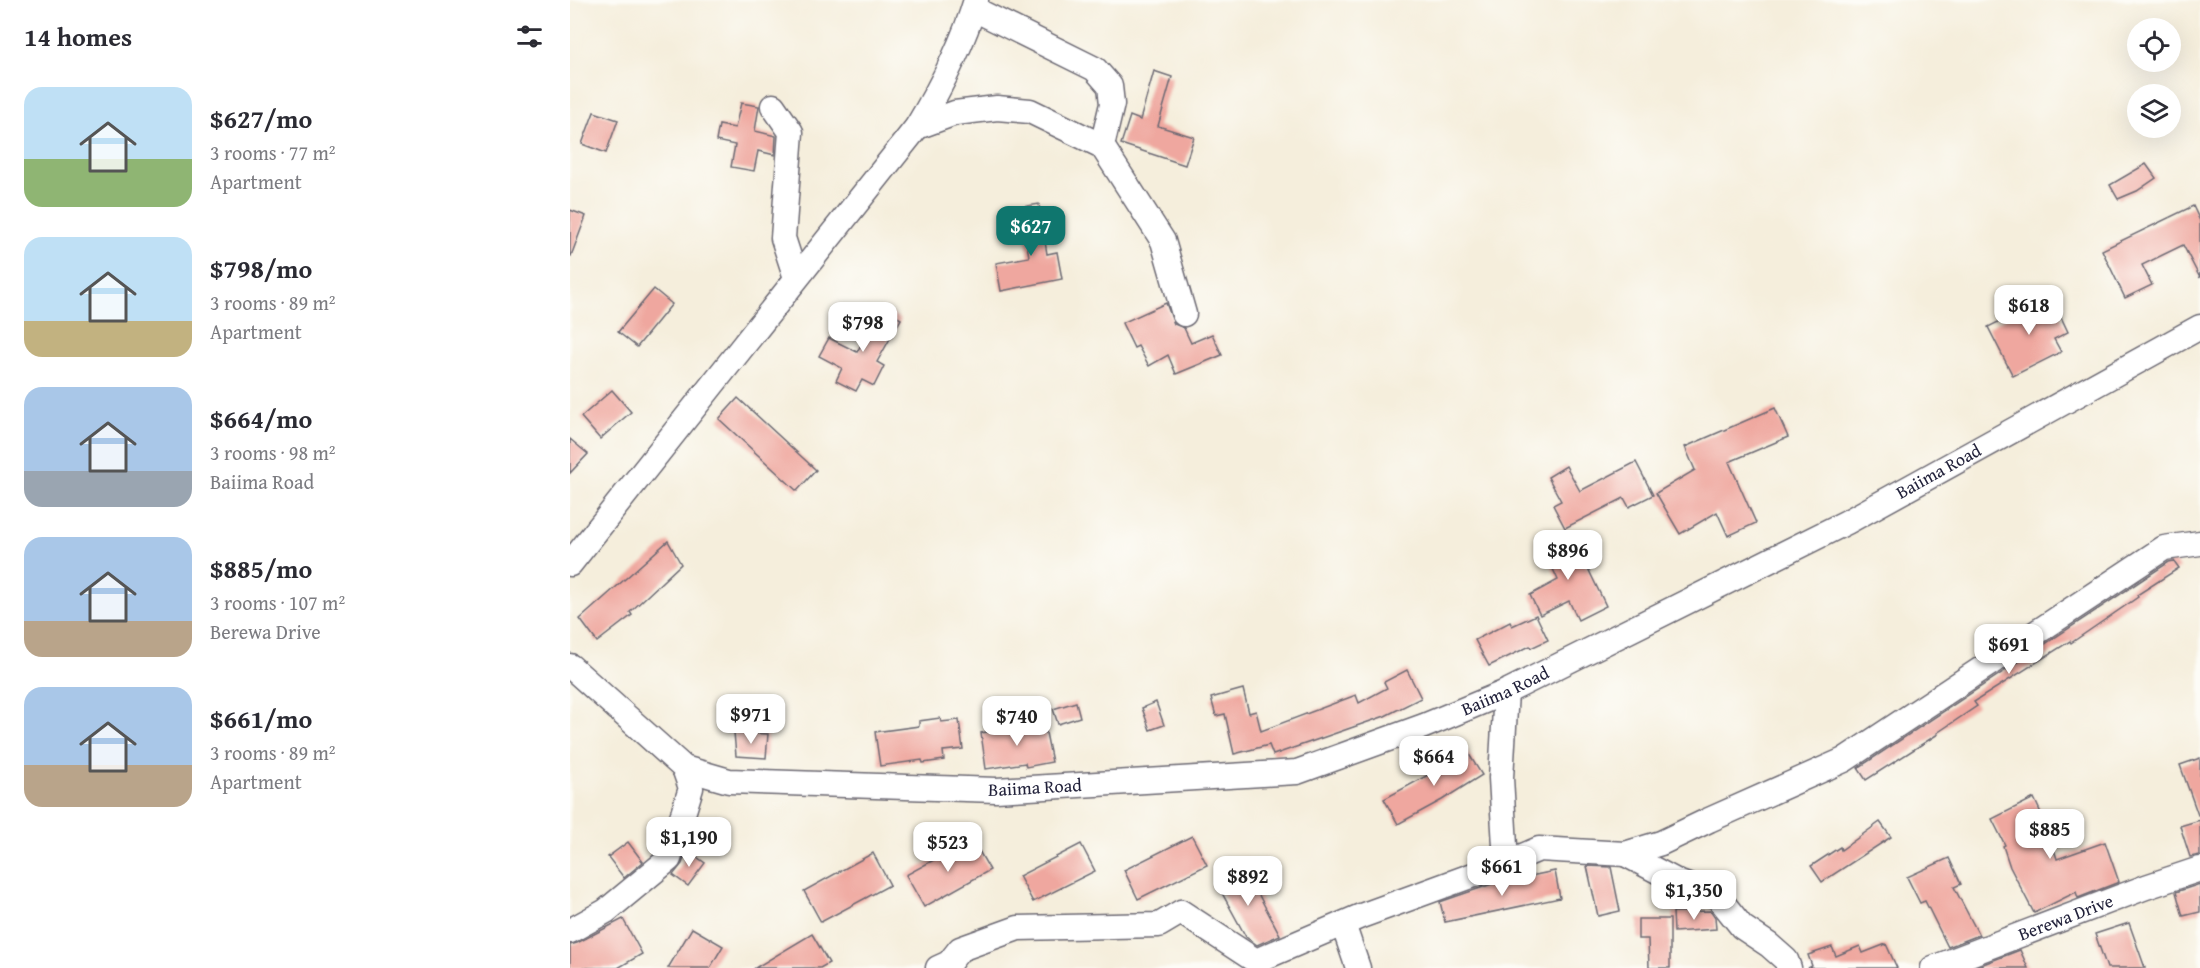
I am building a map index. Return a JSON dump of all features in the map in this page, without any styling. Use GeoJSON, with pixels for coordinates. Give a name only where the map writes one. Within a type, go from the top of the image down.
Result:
{"type":"FeatureCollection","features":[{"type":"Feature","properties":{"kind":"street"},"geometry":{"type":"LineString","coordinates":[[570,564],[917,127],[930,106],[966,31],[975,5],[1095,69],[1110,86],[1112,104],[1102,146]]}},
{"type":"Feature","properties":{"kind":"street"},"geometry":{"type":"LineString","coordinates":[[773,106],[791,132],[783,238],[796,278]]}},
{"type":"Feature","properties":{"kind":"street"},"geometry":{"type":"LineString","coordinates":[[917,127],[955,113],[997,108],[1030,111],[1102,146],[1163,241],[1184,314]]}},
{"type":"Feature","properties":{"kind":"street","name":"Baiima Road"},"geometry":{"type":"LineString","coordinates":[[570,666],[684,768],[729,781],[996,790],[1297,772],[1424,726],[1506,692],[1847,522],[2200,327]]}},
{"type":"Feature","properties":{"kind":"street"},"geometry":{"type":"LineString","coordinates":[[946,966],[960,949],[1018,928],[1159,925],[1181,912],[1252,965],[1343,924],[1539,849],[1625,854],[1661,843],[1844,760],[2164,548],[2200,543]]}},
{"type":"Feature","properties":{"kind":"street"},"geometry":{"type":"LineString","coordinates":[[1506,692],[1501,778],[1506,863]]}},
{"type":"Feature","properties":{"kind":"street"},"geometry":{"type":"LineString","coordinates":[[570,931],[606,911],[669,859],[691,788],[684,768]]}},
{"type":"Feature","properties":{"kind":"street"},"geometry":{"type":"LineString","coordinates":[[1625,854],[1680,884],[1718,897],[1742,927],[1769,945],[1785,960],[1789,968]]}},
{"type":"Feature","properties":{"kind":"street","name":"Berewa Drive"},"geometry":{"type":"LineString","coordinates":[[1933,968],[2146,887],[2200,869]]}},
{"type":"Feature","properties":{"kind":"street"},"geometry":{"type":"LineString","coordinates":[[1343,924],[1358,968]]}},
{"type":"Feature","properties":{"kind":"building"},"geometry":{"type":"Polygon","coordinates":[[[1154,71],[1172,77],[1158,126],[1194,137],[1185,165],[1121,144],[1130,116],[1140,120],[1154,71]]]}},
{"type":"Feature","properties":{"kind":"building"},"geometry":{"type":"Polygon","coordinates":[[[741,103],[759,106],[755,131],[776,136],[775,155],[758,151],[754,171],[731,167],[735,145],[716,141],[719,125],[735,128],[741,103]]]}},
{"type":"Feature","properties":{"kind":"building"},"geometry":{"type":"Polygon","coordinates":[[[594,112],[618,120],[606,153],[582,144],[594,112]]]}},
{"type":"Feature","properties":{"kind":"building"},"geometry":{"type":"Polygon","coordinates":[[[2146,164],[2156,178],[2137,191],[2118,199],[2110,185],[2146,164]]]}},
{"type":"Feature","properties":{"kind":"building"},"geometry":{"type":"Polygon","coordinates":[[[1039,204],[1047,254],[1057,252],[1062,279],[1001,291],[996,263],[1029,257],[1021,207],[1039,204]]]}},
{"type":"Feature","properties":{"kind":"building"},"geometry":{"type":"Polygon","coordinates":[[[2193,206],[2200,221],[2200,278],[2183,245],[2142,265],[2152,285],[2125,298],[2102,250],[2193,206]]]}},
{"type":"Feature","properties":{"kind":"building"},"geometry":{"type":"Polygon","coordinates":[[[570,210],[586,216],[571,256],[570,255],[570,210]]]}},
{"type":"Feature","properties":{"kind":"building"},"geometry":{"type":"Polygon","coordinates":[[[654,289],[672,304],[637,347],[618,332],[654,289]]]}},
{"type":"Feature","properties":{"kind":"building"},"geometry":{"type":"Polygon","coordinates":[[[2051,296],[2068,332],[2054,339],[2061,352],[2013,376],[1988,327],[2051,296]]]}},
{"type":"Feature","properties":{"kind":"building"},"geometry":{"type":"Polygon","coordinates":[[[1166,303],[1174,324],[1184,328],[1191,343],[1212,334],[1222,355],[1176,374],[1168,355],[1149,366],[1138,346],[1134,348],[1122,323],[1166,303]]]}},
{"type":"Feature","properties":{"kind":"building"},"geometry":{"type":"Polygon","coordinates":[[[881,308],[901,319],[877,362],[884,366],[874,386],[862,380],[856,391],[836,381],[842,368],[819,356],[829,338],[857,352],[881,308]]]}},
{"type":"Feature","properties":{"kind":"building"},"geometry":{"type":"Polygon","coordinates":[[[612,390],[631,412],[600,439],[581,417],[612,390]]]}},
{"type":"Feature","properties":{"kind":"building"},"geometry":{"type":"Polygon","coordinates":[[[738,398],[816,470],[797,491],[719,419],[738,398]]]}},
{"type":"Feature","properties":{"kind":"building"},"geometry":{"type":"Polygon","coordinates":[[[1775,408],[1788,437],[1729,462],[1756,523],[1728,536],[1717,512],[1680,534],[1656,493],[1695,470],[1685,447],[1775,408]]]}},
{"type":"Feature","properties":{"kind":"building"},"geometry":{"type":"Polygon","coordinates":[[[570,439],[588,454],[570,473],[570,439]]]}},
{"type":"Feature","properties":{"kind":"building"},"geometry":{"type":"Polygon","coordinates":[[[1636,462],[1653,495],[1629,507],[1624,498],[1565,528],[1553,505],[1561,501],[1548,477],[1566,466],[1580,491],[1636,462]]]}},
{"type":"Feature","properties":{"kind":"building"},"geometry":{"type":"Polygon","coordinates":[[[1568,533],[1606,606],[1578,620],[1569,601],[1540,615],[1530,595],[1558,580],[1542,545],[1568,533]]]}},
{"type":"Feature","properties":{"kind":"building"},"geometry":{"type":"Polygon","coordinates":[[[668,541],[681,564],[630,612],[632,615],[597,642],[580,619],[668,541]]]}},
{"type":"Feature","properties":{"kind":"building"},"geometry":{"type":"Polygon","coordinates":[[[2174,561],[2179,568],[2071,643],[2070,641],[1974,702],[1977,706],[1866,780],[1858,768],[2169,562],[2174,561]]]}},
{"type":"Feature","properties":{"kind":"building"},"geometry":{"type":"Polygon","coordinates":[[[1536,615],[1548,640],[1489,666],[1475,640],[1510,622],[1512,626],[1536,615]]]}},
{"type":"Feature","properties":{"kind":"building"},"geometry":{"type":"Polygon","coordinates":[[[1407,670],[1421,698],[1385,716],[1273,755],[1269,745],[1234,754],[1225,714],[1216,716],[1211,698],[1243,689],[1249,713],[1256,711],[1261,731],[1356,695],[1359,703],[1387,688],[1384,682],[1407,670]]]}},
{"type":"Feature","properties":{"kind":"building"},"geometry":{"type":"Polygon","coordinates":[[[1076,702],[1080,717],[1058,724],[1053,709],[1076,702]]]}},
{"type":"Feature","properties":{"kind":"building"},"geometry":{"type":"Polygon","coordinates":[[[1156,702],[1164,725],[1150,730],[1142,708],[1156,702]]]}},
{"type":"Feature","properties":{"kind":"building"},"geometry":{"type":"Polygon","coordinates":[[[940,718],[941,722],[959,720],[963,749],[943,751],[944,760],[923,763],[922,760],[880,766],[875,732],[919,726],[919,721],[940,718]]]}},
{"type":"Feature","properties":{"kind":"building"},"geometry":{"type":"Polygon","coordinates":[[[1044,723],[1052,762],[1026,767],[1025,763],[986,769],[981,733],[1044,723]]]}},
{"type":"Feature","properties":{"kind":"building"},"geometry":{"type":"Polygon","coordinates":[[[734,732],[768,734],[766,758],[736,756],[734,732]]]}},
{"type":"Feature","properties":{"kind":"building"},"geometry":{"type":"Polygon","coordinates":[[[1465,748],[1482,775],[1398,824],[1384,799],[1430,774],[1428,771],[1465,748]]]}},
{"type":"Feature","properties":{"kind":"building"},"geometry":{"type":"Polygon","coordinates":[[[2200,758],[2200,815],[2198,815],[2180,765],[2200,758]]]}},
{"type":"Feature","properties":{"kind":"building"},"geometry":{"type":"Polygon","coordinates":[[[2034,798],[2046,824],[2057,859],[2105,842],[2119,882],[2078,898],[2076,892],[2034,913],[2010,867],[2003,846],[2005,845],[1992,819],[2034,798]]]}},
{"type":"Feature","properties":{"kind":"building"},"geometry":{"type":"Polygon","coordinates":[[[2200,820],[2200,855],[2190,857],[2180,826],[2200,820]]]}},
{"type":"Feature","properties":{"kind":"building"},"geometry":{"type":"Polygon","coordinates":[[[1880,822],[1891,837],[1822,882],[1811,866],[1840,847],[1841,850],[1880,822]]]}},
{"type":"Feature","properties":{"kind":"building"},"geometry":{"type":"Polygon","coordinates":[[[1192,836],[1207,865],[1138,899],[1124,870],[1192,836]]]}},
{"type":"Feature","properties":{"kind":"building"},"geometry":{"type":"Polygon","coordinates":[[[972,839],[990,870],[924,907],[906,875],[972,839]]]}},
{"type":"Feature","properties":{"kind":"building"},"geometry":{"type":"Polygon","coordinates":[[[628,842],[643,862],[624,878],[608,857],[628,842]]]}},
{"type":"Feature","properties":{"kind":"building"},"geometry":{"type":"Polygon","coordinates":[[[1081,844],[1095,871],[1033,902],[1019,876],[1081,844]]]}},
{"type":"Feature","properties":{"kind":"building"},"geometry":{"type":"Polygon","coordinates":[[[687,850],[705,863],[688,886],[673,875],[682,864],[687,850]]]}},
{"type":"Feature","properties":{"kind":"building"},"geometry":{"type":"Polygon","coordinates":[[[873,853],[890,885],[821,922],[804,891],[873,853]]]}},
{"type":"Feature","properties":{"kind":"building"},"geometry":{"type":"Polygon","coordinates":[[[1949,858],[1961,884],[1954,887],[1979,935],[1948,947],[1925,901],[1920,903],[1907,877],[1949,858]]]}},
{"type":"Feature","properties":{"kind":"building"},"geometry":{"type":"Polygon","coordinates":[[[1587,866],[1611,867],[1620,911],[1598,916],[1587,866]]]}},
{"type":"Feature","properties":{"kind":"building"},"geometry":{"type":"Polygon","coordinates":[[[1244,867],[1280,935],[1257,945],[1246,937],[1216,882],[1244,867]]]}},
{"type":"Feature","properties":{"kind":"building"},"geometry":{"type":"Polygon","coordinates":[[[1555,871],[1560,898],[1445,922],[1440,902],[1492,884],[1555,871]]]}},
{"type":"Feature","properties":{"kind":"building"},"geometry":{"type":"Polygon","coordinates":[[[2200,884],[2200,912],[2183,916],[2176,892],[2200,884]]]}},
{"type":"Feature","properties":{"kind":"building"},"geometry":{"type":"Polygon","coordinates":[[[1711,911],[1715,917],[1716,929],[1674,932],[1673,912],[1711,911]]]}},
{"type":"Feature","properties":{"kind":"building"},"geometry":{"type":"Polygon","coordinates":[[[623,919],[642,954],[618,968],[570,968],[570,945],[623,919]]]}},
{"type":"Feature","properties":{"kind":"building"},"geometry":{"type":"Polygon","coordinates":[[[1638,919],[1670,919],[1670,968],[1649,968],[1648,939],[1638,939],[1638,919]]]}},
{"type":"Feature","properties":{"kind":"building"},"geometry":{"type":"Polygon","coordinates":[[[2129,923],[2145,968],[2107,968],[2095,934],[2129,923]]]}},
{"type":"Feature","properties":{"kind":"building"},"geometry":{"type":"Polygon","coordinates":[[[692,928],[723,946],[710,968],[668,968],[692,928]]]}},
{"type":"Feature","properties":{"kind":"building"},"geometry":{"type":"Polygon","coordinates":[[[812,934],[829,963],[820,968],[755,968],[812,934]]]}},
{"type":"Feature","properties":{"kind":"building"},"geometry":{"type":"Polygon","coordinates":[[[1886,944],[1897,968],[1808,968],[1812,966],[1808,955],[1832,947],[1836,956],[1860,946],[1863,953],[1886,944]]]}},
{"type":"Feature","properties":{"kind":"building"},"geometry":{"type":"Polygon","coordinates":[[[2020,950],[2028,968],[1973,968],[2020,950]]]}}]}
